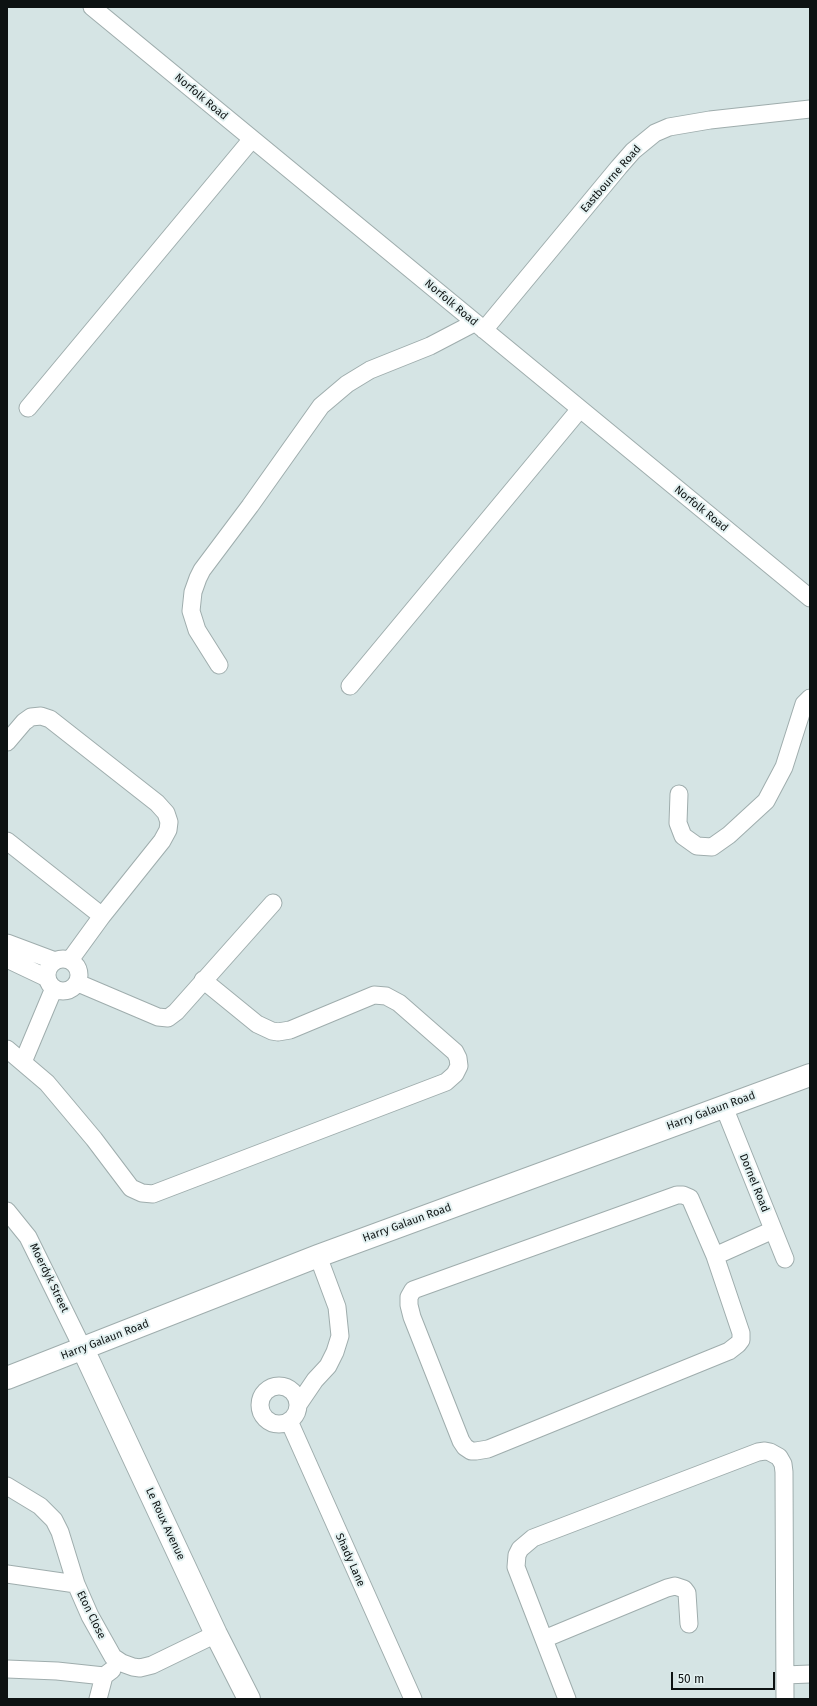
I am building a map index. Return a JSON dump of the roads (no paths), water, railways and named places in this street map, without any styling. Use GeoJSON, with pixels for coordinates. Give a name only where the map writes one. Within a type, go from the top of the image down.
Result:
{"type":"FeatureCollection","features":[{"type":"Feature","properties":{"kind":"main road","name":"Harry Galaun Road"},"geometry":{"type":"LineString","coordinates":[[7,1378],[318,1256],[810,1075]]}},
{"type":"Feature","properties":{"kind":"main road","name":"Le Roux Avenue"},"geometry":{"type":"LineString","coordinates":[[83,1349],[216,1634],[249,1699]]}},
{"type":"Feature","properties":{"kind":"street","name":"Norfolk Road"},"geometry":{"type":"LineString","coordinates":[[92,7],[810,598]]}},
{"type":"Feature","properties":{"kind":"street","name":"Eastbourne Road"},"geometry":{"type":"LineString","coordinates":[[479,326],[619,167],[634,151],[655,133],[669,127],[710,120],[810,109]]}},
{"type":"Feature","properties":{"kind":"street"},"geometry":{"type":"LineString","coordinates":[[28,408],[252,139]]}},
{"type":"Feature","properties":{"kind":"street"},"geometry":{"type":"LineString","coordinates":[[219,664],[197,630],[191,611],[193,592],[198,578],[202,570],[250,506],[321,406],[347,384],[370,370],[479,326]]}},
{"type":"Feature","properties":{"kind":"street"},"geometry":{"type":"LineString","coordinates":[[350,686],[580,409]]}},
{"type":"Feature","properties":{"kind":"street"},"geometry":{"type":"LineString","coordinates":[[679,794],[678,823],[684,836],[697,846],[712,847],[728,835],[766,801],[784,767],[804,704],[810,698]]}},
{"type":"Feature","properties":{"kind":"street"},"geometry":{"type":"LineString","coordinates":[[7,742],[24,722],[31,717],[41,716],[50,719],[158,803],[166,813],[169,822],[168,830],[162,841],[102,916],[62,960],[48,969],[51,983],[23,1062]]}},
{"type":"Feature","properties":{"kind":"street"},"geometry":{"type":"LineString","coordinates":[[7,841],[102,916]]}},
{"type":"Feature","properties":{"kind":"street"},"geometry":{"type":"LineString","coordinates":[[78,983],[162,1018],[168,1018],[176,1012],[273,903]]}},
{"type":"Feature","properties":{"kind":"street"},"geometry":{"type":"LineString","coordinates":[[7,943],[62,960],[78,967],[80,972],[78,983],[74,987],[64,991],[7,959]]}},
{"type":"Feature","properties":{"kind":"street"},"geometry":{"type":"LineString","coordinates":[[7,1049],[48,1083],[94,1139],[131,1188],[142,1193],[153,1194],[446,1082],[455,1074],[459,1066],[458,1058],[455,1052],[399,1003],[386,996],[374,995],[290,1030],[278,1032],[272,1031],[257,1024],[203,980]]}},
{"type":"Feature","properties":{"kind":"street","name":"Dornel Road"},"geometry":{"type":"LineString","coordinates":[[724,1107],[785,1260]]}},
{"type":"Feature","properties":{"kind":"street"},"geometry":{"type":"LineString","coordinates":[[677,1195],[683,1195],[690,1198],[716,1256],[741,1333],[741,1340],[733,1348],[488,1449],[471,1451],[465,1447],[461,1441],[409,1309],[410,1293],[416,1287],[677,1195]]}},
{"type":"Feature","properties":{"kind":"street","name":"Moerdyk Street"},"geometry":{"type":"LineString","coordinates":[[7,1211],[28,1237],[83,1349]]}},
{"type":"Feature","properties":{"kind":"street"},"geometry":{"type":"LineString","coordinates":[[716,1256],[773,1230]]}},
{"type":"Feature","properties":{"kind":"street"},"geometry":{"type":"LineString","coordinates":[[298,1405],[295,1395],[283,1386],[270,1388],[262,1396],[260,1402],[262,1414],[266,1419],[277,1424],[288,1421],[297,1411],[298,1405],[315,1380],[328,1366],[335,1352],[340,1336],[338,1307],[318,1256]]}},
{"type":"Feature","properties":{"kind":"street"},"geometry":{"type":"LineString","coordinates":[[289,1389],[315,1380]]}},
{"type":"Feature","properties":{"kind":"street","name":"Shady Lane"},"geometry":{"type":"LineString","coordinates":[[288,1421],[413,1699]]}},
{"type":"Feature","properties":{"kind":"street"},"geometry":{"type":"LineString","coordinates":[[566,1699],[516,1567],[517,1555],[526,1543],[533,1538],[765,1451],[779,1457],[783,1464],[784,1472],[785,1699]]}},
{"type":"Feature","properties":{"kind":"street","name":"Eton Close"},"geometry":{"type":"LineString","coordinates":[[7,1486],[40,1506],[54,1520],[60,1532],[76,1584],[90,1616],[113,1657],[122,1663]]}},
{"type":"Feature","properties":{"kind":"street"},"geometry":{"type":"LineString","coordinates":[[7,1574],[76,1584]]}},
{"type":"Feature","properties":{"kind":"street"},"geometry":{"type":"LineString","coordinates":[[544,1639],[675,1586],[684,1589],[687,1594],[689,1624]]}},
{"type":"Feature","properties":{"kind":"street"},"geometry":{"type":"LineString","coordinates":[[98,1699],[104,1676],[122,1663],[140,1668],[152,1665],[216,1634]]}},
{"type":"Feature","properties":{"kind":"street"},"geometry":{"type":"LineString","coordinates":[[7,1669],[57,1671],[104,1676]]}},
{"type":"Feature","properties":{"kind":"street"},"geometry":{"type":"LineString","coordinates":[[785,1675],[810,1674]]}}]}
